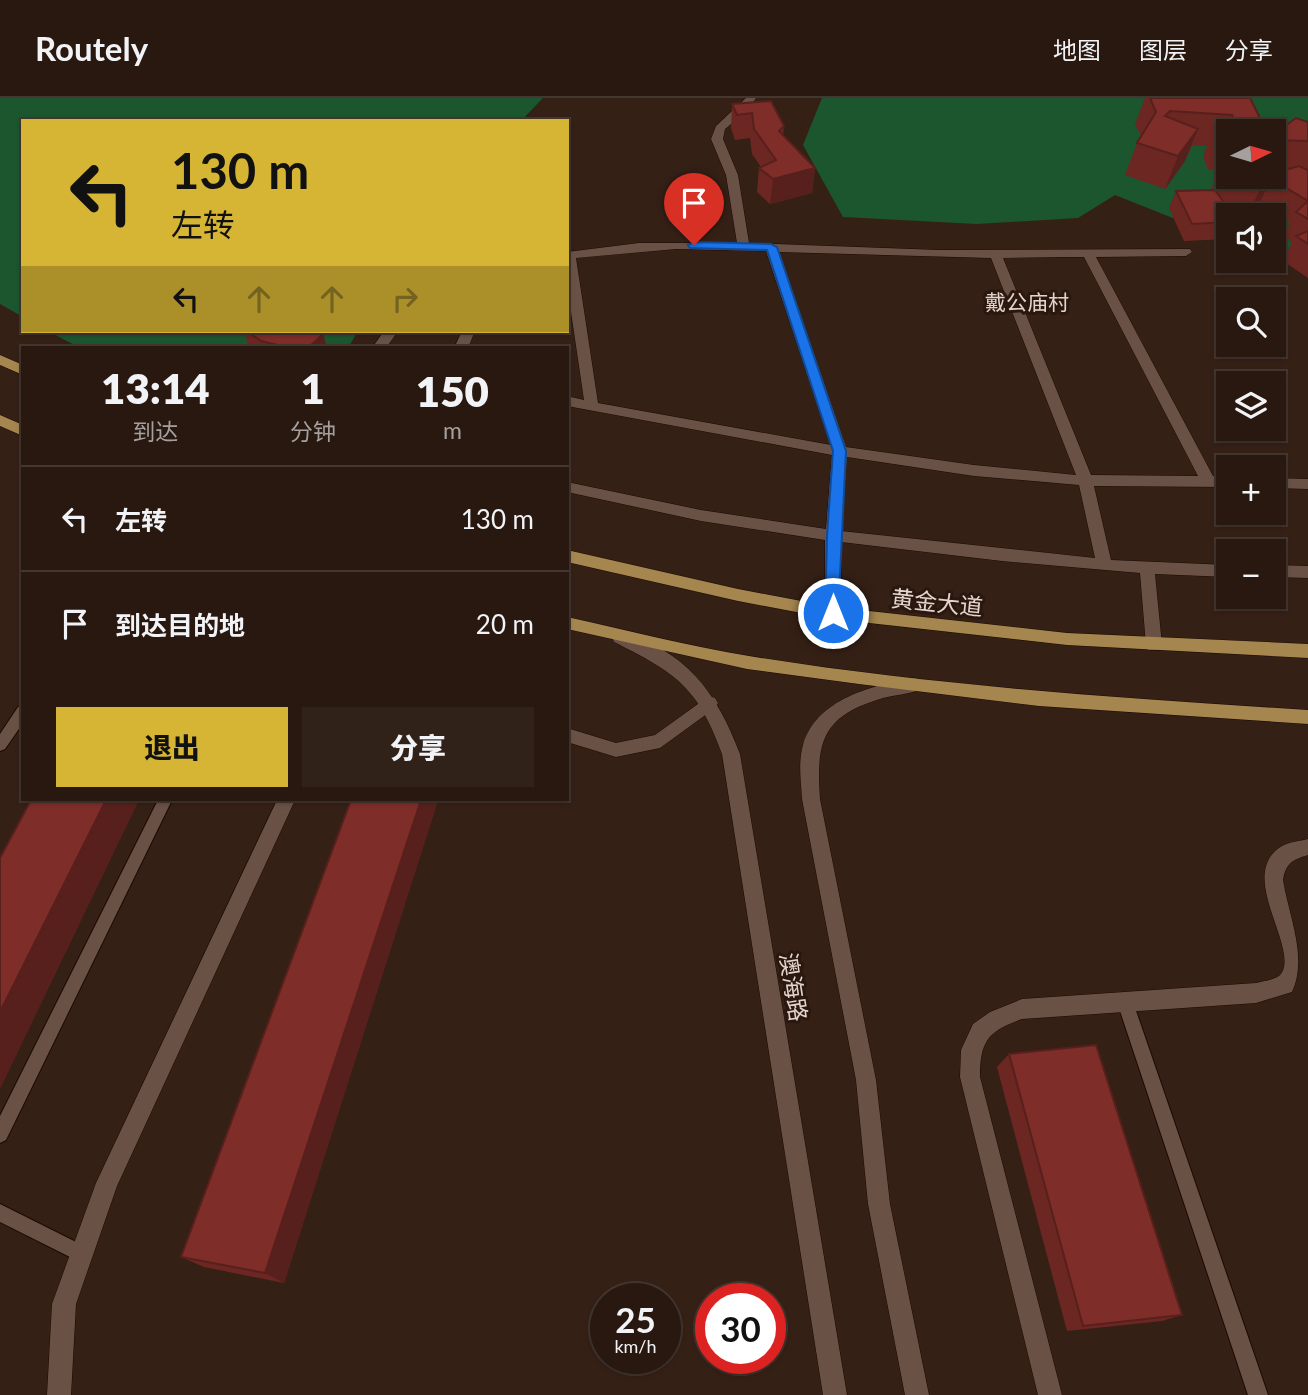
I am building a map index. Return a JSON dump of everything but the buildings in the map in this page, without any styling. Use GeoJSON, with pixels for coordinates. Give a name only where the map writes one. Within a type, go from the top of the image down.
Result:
{"type":"FeatureCollection","features":[{"type":"Feature","properties":{"kind":"main road"},"geometry":{"type":"LineString","coordinates":[[0,359],[21,370]]}},
{"type":"Feature","properties":{"kind":"main road"},"geometry":{"type":"LineString","coordinates":[[0,420],[21,430]]}},
{"type":"Feature","properties":{"kind":"main road","name":"黄金大道"},"geometry":{"type":"LineString","coordinates":[[569,555],[738,595],[833,613],[1067,639],[1308,651]]}},
{"type":"Feature","properties":{"kind":"main road"},"geometry":{"type":"LineString","coordinates":[[569,624],[620,637],[747,662],[1040,699],[1308,717]]}},
{"type":"Feature","properties":{"kind":"street"},"geometry":{"type":"LineString","coordinates":[[743,245],[732,174],[717,135],[720,128],[735,117],[751,98]]}},
{"type":"Feature","properties":{"kind":"street"},"geometry":{"type":"LineString","coordinates":[[569,256],[647,246],[743,245],[996,254],[1186,252]]}},
{"type":"Feature","properties":{"kind":"street"},"geometry":{"type":"LineString","coordinates":[[771,247],[840,451],[834,536],[833,613]]}},
{"type":"Feature","properties":{"kind":"street"},"geometry":{"type":"LineString","coordinates":[[1088,253],[1208,481]]}},
{"type":"Feature","properties":{"kind":"street"},"geometry":{"type":"LineString","coordinates":[[996,254],[1085,479],[1105,566]]}},
{"type":"Feature","properties":{"kind":"street"},"geometry":{"type":"LineString","coordinates":[[569,262],[592,406]]}},
{"type":"Feature","properties":{"kind":"street"},"geometry":{"type":"LineString","coordinates":[[569,401],[716,431],[1035,477],[1216,481]]}},
{"type":"Feature","properties":{"kind":"street"},"geometry":{"type":"LineString","coordinates":[[1286,483],[1308,484]]}},
{"type":"Feature","properties":{"kind":"street"},"geometry":{"type":"LineString","coordinates":[[569,487],[688,514],[834,536],[1105,566],[1216,571]]}},
{"type":"Feature","properties":{"kind":"street"},"geometry":{"type":"LineString","coordinates":[[1147,569],[1154,645]]}},
{"type":"Feature","properties":{"kind":"street"},"geometry":{"type":"LineString","coordinates":[[1286,572],[1308,572]]}},
{"type":"Feature","properties":{"kind":"street","name":"澳海路"},"geometry":{"type":"LineString","coordinates":[[620,637],[665,659],[699,687],[719,718],[731,754],[835,1395]]}},
{"type":"Feature","properties":{"kind":"street"},"geometry":{"type":"LineString","coordinates":[[917,1395],[879,1203],[866,1080],[811,799],[810,762],[815,737],[832,716],[874,692],[923,684]]}},
{"type":"Feature","properties":{"kind":"street"},"geometry":{"type":"LineString","coordinates":[[569,736],[616,750],[660,741],[709,703]]}},
{"type":"Feature","properties":{"kind":"street"},"geometry":{"type":"LineString","coordinates":[[59,1395],[64,1304],[107,1183],[286,801]]}},
{"type":"Feature","properties":{"kind":"street"},"geometry":{"type":"LineString","coordinates":[[1049,1395],[970,1077],[969,1054],[976,1037],[992,1019],[1022,1009],[1256,993],[1285,985],[1293,972],[1292,947],[1280,916],[1273,885],[1278,862],[1294,848],[1308,847]]}},
{"type":"Feature","properties":{"kind":"lane"},"geometry":{"type":"LineString","coordinates":[[0,745],[21,714]]}},
{"type":"Feature","properties":{"kind":"lane"},"geometry":{"type":"LineString","coordinates":[[0,1133],[165,801]]}},
{"type":"Feature","properties":{"kind":"lane"},"geometry":{"type":"LineString","coordinates":[[1125,1002],[1258,1395]]}},
{"type":"Feature","properties":{"kind":"lane"},"geometry":{"type":"LineString","coordinates":[[0,1213],[82,1254]]}},
{"type":"Feature","properties":{"kind":"green space"},"geometry":{"type":"Polygon","coordinates":[[[0,98],[543,98],[523,119],[21,119],[21,316],[0,304],[0,98]]]}},
{"type":"Feature","properties":{"kind":"green space"},"geometry":{"type":"Polygon","coordinates":[[[822,98],[1308,98],[1308,271],[1286,263],[1286,203],[1216,203],[1216,235],[1115,195],[1078,218],[977,224],[843,217],[803,145],[822,98]]]}},
{"type":"Feature","properties":{"kind":"green space"},"geometry":{"type":"Polygon","coordinates":[[[52,333],[357,333],[349,346],[76,346],[52,333]]]}},
{"type":"Feature","properties":{"kind":"district","name":"戴公庙村"},"geometry":{"type":"Point","coordinates":[1027,301]}},
{"type":"Feature","properties":{"kind":"route"},"geometry":{"type":"LineString","coordinates":[[694,245],[771,247],[840,451],[834,536],[833,613]]}}]}
